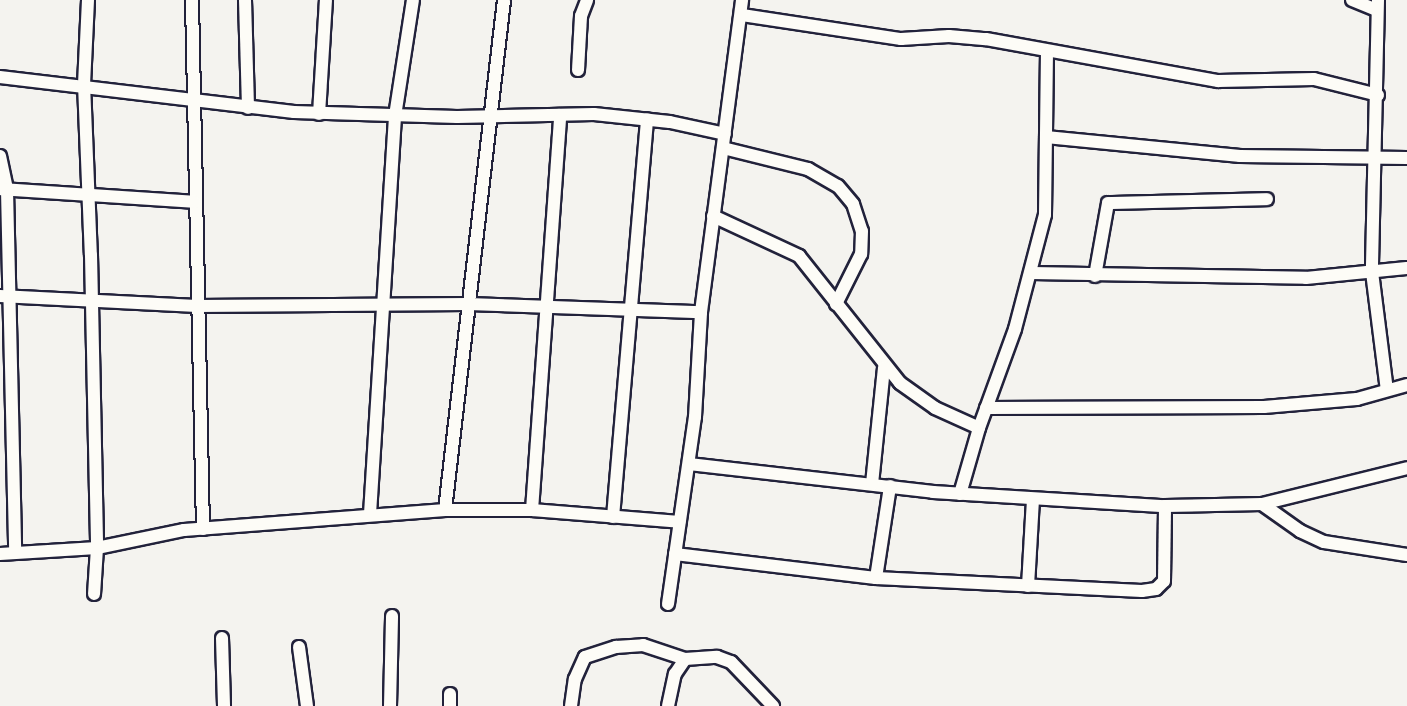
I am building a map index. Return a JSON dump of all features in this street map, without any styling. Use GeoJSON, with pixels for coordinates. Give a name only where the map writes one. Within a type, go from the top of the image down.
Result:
{"type":"FeatureCollection","features":[{"type":"Feature","properties":{"kind":"street"},"geometry":{"type":"LineString","coordinates":[[88,0],[84,84],[92,301],[97,548],[94,594]]}},
{"type":"Feature","properties":{"kind":"street"},"geometry":{"type":"LineString","coordinates":[[192,0],[196,306],[203,529]]}},
{"type":"Feature","properties":{"kind":"street"},"geometry":{"type":"LineString","coordinates":[[245,0],[248,108]]}},
{"type":"Feature","properties":{"kind":"street"},"geometry":{"type":"LineString","coordinates":[[319,114],[326,0]]}},
{"type":"Feature","properties":{"kind":"street"},"geometry":{"type":"LineString","coordinates":[[370,514],[395,116],[413,0]]}},
{"type":"Feature","properties":{"kind":"street"},"geometry":{"type":"LineString","coordinates":[[445,510],[488,117],[504,0]]}},
{"type":"Feature","properties":{"kind":"street"},"geometry":{"type":"LineString","coordinates":[[578,70],[581,16],[587,0]]}},
{"type":"Feature","properties":{"kind":"street"},"geometry":{"type":"LineString","coordinates":[[668,604],[689,464],[701,312],[742,15],[742,0]]}},
{"type":"Feature","properties":{"kind":"street"},"geometry":{"type":"LineString","coordinates":[[1352,0],[1377,5],[1378,95],[1372,272],[1387,390]]}},
{"type":"Feature","properties":{"kind":"street"},"geometry":{"type":"LineString","coordinates":[[742,15],[901,39],[968,37],[1218,81],[1314,79],[1378,95]]}},
{"type":"Feature","properties":{"kind":"street"},"geometry":{"type":"LineString","coordinates":[[960,494],[979,428],[1032,273],[1045,215],[1047,52]]}},
{"type":"Feature","properties":{"kind":"street"},"geometry":{"type":"LineString","coordinates":[[0,77],[84,84],[194,102],[319,114],[488,117],[594,114],[646,119],[725,134]]}},
{"type":"Feature","properties":{"kind":"street"},"geometry":{"type":"LineString","coordinates":[[532,510],[549,308],[560,115]]}},
{"type":"Feature","properties":{"kind":"street"},"geometry":{"type":"LineString","coordinates":[[613,517],[632,311],[646,119]]}},
{"type":"Feature","properties":{"kind":"street"},"geometry":{"type":"LineString","coordinates":[[1046,137],[1240,156],[1407,159]]}},
{"type":"Feature","properties":{"kind":"street"},"geometry":{"type":"LineString","coordinates":[[723,148],[808,169],[846,195],[858,213],[862,231],[861,254],[836,304]]}},
{"type":"Feature","properties":{"kind":"street"},"geometry":{"type":"LineString","coordinates":[[0,156],[15,551]]}},
{"type":"Feature","properties":{"kind":"street"},"geometry":{"type":"LineString","coordinates":[[3,189],[88,192],[195,202]]}},
{"type":"Feature","properties":{"kind":"street"},"geometry":{"type":"LineString","coordinates":[[1095,276],[1108,203],[1267,199]]}},
{"type":"Feature","properties":{"kind":"street"},"geometry":{"type":"LineString","coordinates":[[713,216],[799,256],[884,368],[917,397],[979,428]]}},
{"type":"Feature","properties":{"kind":"street"},"geometry":{"type":"LineString","coordinates":[[1032,273],[1095,276],[1306,278],[1407,268]]}},
{"type":"Feature","properties":{"kind":"street"},"geometry":{"type":"LineString","coordinates":[[5,295],[196,306],[468,304],[701,312]]}},
{"type":"Feature","properties":{"kind":"street"},"geometry":{"type":"LineString","coordinates":[[872,484],[884,368]]}},
{"type":"Feature","properties":{"kind":"street"},"geometry":{"type":"LineString","coordinates":[[986,408],[1264,407],[1357,399],[1407,385]]}},
{"type":"Feature","properties":{"kind":"street"},"geometry":{"type":"LineString","coordinates":[[689,464],[960,494],[1165,506],[1262,504],[1407,468]]}},
{"type":"Feature","properties":{"kind":"street"},"geometry":{"type":"LineString","coordinates":[[876,578],[890,486]]}},
{"type":"Feature","properties":{"kind":"street"},"geometry":{"type":"LineString","coordinates":[[1028,586],[1033,499]]}},
{"type":"Feature","properties":{"kind":"street"},"geometry":{"type":"LineString","coordinates":[[1262,504],[1300,531],[1324,542],[1407,555]]}},
{"type":"Feature","properties":{"kind":"street"},"geometry":{"type":"LineString","coordinates":[[675,554],[876,578],[1127,591],[1156,588],[1164,581],[1165,506]]}},
{"type":"Feature","properties":{"kind":"street"},"geometry":{"type":"LineString","coordinates":[[0,554],[15,551],[97,548],[142,536],[203,529],[315,522],[370,514],[445,510],[532,510],[680,522]]}},
{"type":"Feature","properties":{"kind":"street"},"geometry":{"type":"LineString","coordinates":[[390,706],[392,616]]}},
{"type":"Feature","properties":{"kind":"street"},"geometry":{"type":"LineString","coordinates":[[222,638],[224,706]]}},
{"type":"Feature","properties":{"kind":"street"},"geometry":{"type":"LineString","coordinates":[[571,706],[579,664],[592,653],[643,645],[685,659],[717,657],[731,662],[773,706]]}},
{"type":"Feature","properties":{"kind":"street"},"geometry":{"type":"LineString","coordinates":[[299,647],[307,706]]}},
{"type":"Feature","properties":{"kind":"street"},"geometry":{"type":"LineString","coordinates":[[668,706],[675,674],[685,659]]}}]}
